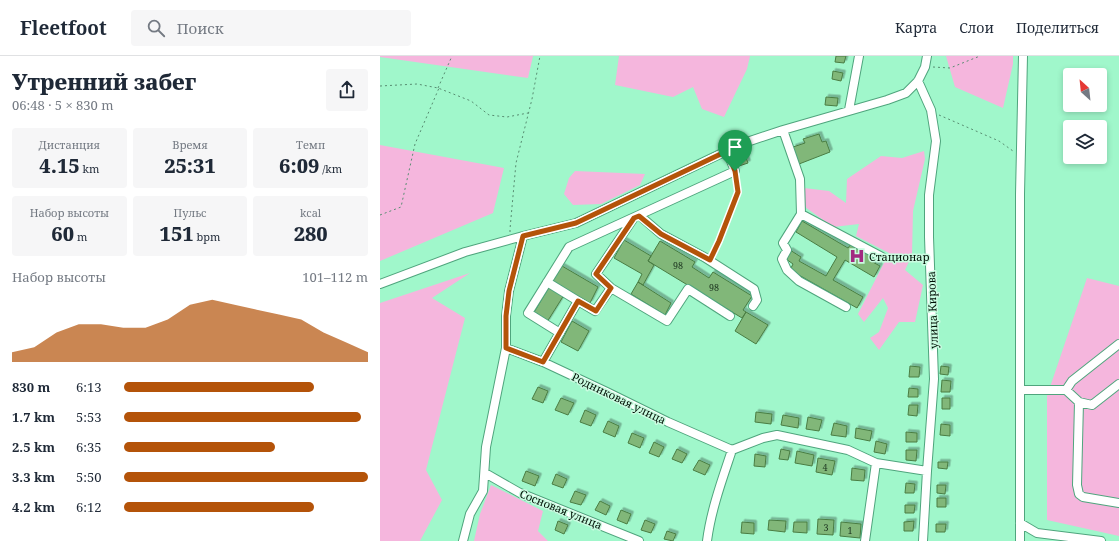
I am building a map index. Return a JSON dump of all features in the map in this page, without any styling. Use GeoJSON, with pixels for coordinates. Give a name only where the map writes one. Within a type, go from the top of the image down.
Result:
{"type":"FeatureCollection","features":[{"type":"Feature","properties":{"kind":"street"},"geometry":{"type":"LineString","coordinates":[[849,110],[859,56]]}},
{"type":"Feature","properties":{"kind":"street"},"geometry":{"type":"LineString","coordinates":[[380,284],[465,252],[576,223],[742,144],[906,93],[918,81],[925,67],[927,56]]}},
{"type":"Feature","properties":{"kind":"street"},"geometry":{"type":"LineString","coordinates":[[1020,541],[1020,156],[1022,56]]}},
{"type":"Feature","properties":{"kind":"street","name":"улица Кирова"},"geometry":{"type":"LineString","coordinates":[[918,81],[931,110],[936,141],[929,195],[934,379],[923,541]]}},
{"type":"Feature","properties":{"kind":"street"},"geometry":{"type":"LineString","coordinates":[[784,130],[800,179],[801,214],[783,243],[787,250],[782,259],[787,270],[799,281],[846,307]]}},
{"type":"Feature","properties":{"kind":"street"},"geometry":{"type":"LineString","coordinates":[[560,332],[528,314],[569,247],[735,171],[727,151]]}},
{"type":"Feature","properties":{"kind":"street"},"geometry":{"type":"LineString","coordinates":[[801,214],[882,256]]}},
{"type":"Feature","properties":{"kind":"street"},"geometry":{"type":"LineString","coordinates":[[636,217],[661,234],[710,260],[754,288],[757,300],[753,306]]}},
{"type":"Feature","properties":{"kind":"street"},"geometry":{"type":"LineString","coordinates":[[636,217],[596,274],[611,288],[667,321],[688,289],[730,316]]}},
{"type":"Feature","properties":{"kind":"street"},"geometry":{"type":"LineString","coordinates":[[463,541],[470,514],[483,490],[486,448],[506,348],[506,316],[509,291],[523,236]]}},
{"type":"Feature","properties":{"kind":"street"},"geometry":{"type":"LineString","coordinates":[[547,282],[596,311],[611,288]]}},
{"type":"Feature","properties":{"kind":"street"},"geometry":{"type":"LineString","coordinates":[[543,362],[578,301]]}},
{"type":"Feature","properties":{"kind":"street"},"geometry":{"type":"LineString","coordinates":[[1066,390],[1072,381],[1119,344]]}},
{"type":"Feature","properties":{"kind":"street","name":"Родниковая улица"},"geometry":{"type":"LineString","coordinates":[[506,348],[543,362],[668,422],[732,450]]}},
{"type":"Feature","properties":{"kind":"street"},"geometry":{"type":"LineString","coordinates":[[1020,390],[1066,390],[1078,402],[1092,405],[1119,384]]}},
{"type":"Feature","properties":{"kind":"street"},"geometry":{"type":"LineString","coordinates":[[1078,402],[1078,494],[1083,498],[1119,503]]}},
{"type":"Feature","properties":{"kind":"street"},"geometry":{"type":"LineString","coordinates":[[707,541],[717,495],[732,450],[763,438],[777,435],[848,450],[876,463],[927,471]]}},
{"type":"Feature","properties":{"kind":"street"},"geometry":{"type":"LineString","coordinates":[[865,541],[876,463]]}},
{"type":"Feature","properties":{"kind":"street","name":"Сосновая улица"},"geometry":{"type":"LineString","coordinates":[[485,473],[520,493],[639,541]]}},
{"type":"Feature","properties":{"kind":"street"},"geometry":{"type":"LineString","coordinates":[[1020,523],[1037,533],[1101,541]]}},
{"type":"Feature","properties":{"kind":"path"},"geometry":{"type":"LineString","coordinates":[[380,214],[401,207],[415,144],[452,56]]}},
{"type":"Feature","properties":{"kind":"path"},"geometry":{"type":"LineString","coordinates":[[511,239],[510,229],[516,163],[529,113],[540,56]]}},
{"type":"Feature","properties":{"kind":"path"},"geometry":{"type":"LineString","coordinates":[[925,67],[950,68],[980,56]]}},
{"type":"Feature","properties":{"kind":"path"},"geometry":{"type":"LineString","coordinates":[[380,86],[417,84],[438,88],[471,101],[489,115],[508,117],[529,113]]}},
{"type":"Feature","properties":{"kind":"path"},"geometry":{"type":"LineString","coordinates":[[931,110],[942,117],[968,126],[999,141],[1020,156]]}},
{"type":"Feature","properties":{"kind":"path"},"geometry":{"type":"LineString","coordinates":[[710,260],[738,192],[735,171]]}},
{"type":"Feature","properties":{"kind":"shaded area"},"geometry":{"type":"Polygon","coordinates":[[[380,56],[533,56],[528,78],[380,56]]]}},
{"type":"Feature","properties":{"kind":"shaded area"},"geometry":{"type":"Polygon","coordinates":[[[619,56],[750,56],[747,69],[724,117],[702,109],[693,87],[673,97],[615,85],[619,56]]]}},
{"type":"Feature","properties":{"kind":"shaded area"},"geometry":{"type":"Polygon","coordinates":[[[946,56],[1013,56],[1013,64],[1003,108],[955,87],[946,56]]]}},
{"type":"Feature","properties":{"kind":"shaded area"},"geometry":{"type":"Polygon","coordinates":[[[380,145],[504,168],[493,213],[380,261],[380,145]]]}},
{"type":"Feature","properties":{"kind":"shaded area"},"geometry":{"type":"Polygon","coordinates":[[[924,151],[925,159],[913,211],[912,255],[905,270],[923,285],[915,322],[899,322],[879,350],[870,338],[879,332],[888,308],[883,298],[864,322],[858,314],[889,253],[856,236],[859,224],[833,227],[805,207],[804,188],[829,191],[846,203],[847,179],[881,156],[902,158],[924,151]]]}},
{"type":"Feature","properties":{"kind":"shaded area"},"geometry":{"type":"Polygon","coordinates":[[[575,171],[645,174],[640,185],[601,204],[573,205],[564,194],[569,178],[575,171]]]}},
{"type":"Feature","properties":{"kind":"shaded area"},"geometry":{"type":"Polygon","coordinates":[[[470,273],[432,298],[465,318],[426,470],[442,500],[420,541],[380,541],[380,303],[470,273]]]}},
{"type":"Feature","properties":{"kind":"shaded area"},"geometry":{"type":"Polygon","coordinates":[[[1087,278],[1119,286],[1119,536],[1047,520],[1047,396],[1087,278]]]}},
{"type":"Feature","properties":{"kind":"shaded area"},"geometry":{"type":"Polygon","coordinates":[[[491,485],[543,511],[538,531],[548,541],[474,541],[480,514],[491,485]]]}},
{"type":"Feature","properties":{"kind":"building"},"geometry":{"type":"Polygon","coordinates":[[[836,56],[846,56],[844,63],[835,62],[836,56]]]}},
{"type":"Feature","properties":{"kind":"building"},"geometry":{"type":"Polygon","coordinates":[[[833,71],[843,73],[841,81],[832,79],[833,71]]]}},
{"type":"Feature","properties":{"kind":"building"},"geometry":{"type":"Polygon","coordinates":[[[826,97],[838,98],[837,106],[825,105],[826,97]]]}},
{"type":"Feature","properties":{"kind":"building"},"geometry":{"type":"Polygon","coordinates":[[[819,134],[822,142],[826,141],[830,152],[799,164],[793,147],[805,143],[803,139],[819,134]]]}},
{"type":"Feature","properties":{"kind":"building"},"geometry":{"type":"Polygon","coordinates":[[[745,155],[748,163],[739,166],[737,158],[745,155]]]}},
{"type":"Feature","properties":{"kind":"building"},"geometry":{"type":"Polygon","coordinates":[[[802,221],[848,248],[851,244],[872,255],[869,260],[880,266],[874,277],[845,260],[833,280],[863,297],[857,308],[790,270],[793,264],[786,259],[790,250],[801,257],[799,261],[826,276],[837,257],[796,232],[802,221]]]}},
{"type":"Feature","properties":{"kind":"building"},"geometry":{"type":"Polygon","coordinates":[[[624,240],[651,256],[648,261],[654,265],[643,285],[638,282],[642,274],[614,258],[624,240]]]}},
{"type":"Feature","properties":{"kind":"building"},"geometry":{"type":"Polygon","coordinates":[[[660,241],[695,262],[692,267],[709,278],[713,272],[752,296],[743,310],[746,312],[742,318],[648,261],[660,241]]]}},
{"type":"Feature","properties":{"kind":"building"},"geometry":{"type":"Polygon","coordinates":[[[562,266],[598,287],[590,303],[552,282],[562,266]]]}},
{"type":"Feature","properties":{"kind":"building"},"geometry":{"type":"Polygon","coordinates":[[[638,282],[671,303],[665,315],[631,294],[638,282]]]}},
{"type":"Feature","properties":{"kind":"building"},"geometry":{"type":"Polygon","coordinates":[[[549,287],[564,295],[547,322],[533,314],[549,287]]]}},
{"type":"Feature","properties":{"kind":"building"},"geometry":{"type":"Polygon","coordinates":[[[746,312],[768,325],[756,344],[735,331],[746,312]]]}},
{"type":"Feature","properties":{"kind":"building"},"geometry":{"type":"Polygon","coordinates":[[[572,321],[589,331],[578,351],[561,342],[572,321]]]}},
{"type":"Feature","properties":{"kind":"building"},"geometry":{"type":"Polygon","coordinates":[[[910,366],[920,367],[919,377],[909,377],[910,366]]]}},
{"type":"Feature","properties":{"kind":"building"},"geometry":{"type":"Polygon","coordinates":[[[941,366],[949,367],[948,375],[940,374],[941,366]]]}},
{"type":"Feature","properties":{"kind":"building"},"geometry":{"type":"Polygon","coordinates":[[[942,380],[951,381],[950,392],[941,392],[942,380]]]}},
{"type":"Feature","properties":{"kind":"building"},"geometry":{"type":"Polygon","coordinates":[[[538,387],[548,391],[543,403],[532,399],[538,387]]]}},
{"type":"Feature","properties":{"kind":"building"},"geometry":{"type":"Polygon","coordinates":[[[909,388],[918,389],[918,397],[908,397],[909,388]]]}},
{"type":"Feature","properties":{"kind":"building"},"geometry":{"type":"Polygon","coordinates":[[[561,398],[574,403],[568,415],[555,410],[561,398]]]}},
{"type":"Feature","properties":{"kind":"building"},"geometry":{"type":"Polygon","coordinates":[[[942,398],[950,398],[950,409],[942,409],[942,398]]]}},
{"type":"Feature","properties":{"kind":"building"},"geometry":{"type":"Polygon","coordinates":[[[909,405],[918,405],[917,416],[908,415],[909,405]]]}},
{"type":"Feature","properties":{"kind":"building"},"geometry":{"type":"Polygon","coordinates":[[[585,410],[596,415],[591,426],[580,422],[585,410]]]}},
{"type":"Feature","properties":{"kind":"building"},"geometry":{"type":"Polygon","coordinates":[[[756,412],[772,414],[771,424],[755,422],[756,412]]]}},
{"type":"Feature","properties":{"kind":"building"},"geometry":{"type":"Polygon","coordinates":[[[783,415],[799,418],[798,428],[781,425],[783,415]]]}},
{"type":"Feature","properties":{"kind":"building"},"geometry":{"type":"Polygon","coordinates":[[[808,417],[822,420],[819,431],[806,429],[808,417]]]}},
{"type":"Feature","properties":{"kind":"building"},"geometry":{"type":"Polygon","coordinates":[[[608,421],[619,426],[615,437],[603,432],[608,421]]]}},
{"type":"Feature","properties":{"kind":"building"},"geometry":{"type":"Polygon","coordinates":[[[834,423],[847,426],[846,437],[831,435],[834,423]]]}},
{"type":"Feature","properties":{"kind":"building"},"geometry":{"type":"Polygon","coordinates":[[[941,424],[950,425],[950,436],[940,435],[941,424]]]}},
{"type":"Feature","properties":{"kind":"building"},"geometry":{"type":"Polygon","coordinates":[[[856,428],[872,431],[870,441],[855,438],[856,428]]]}},
{"type":"Feature","properties":{"kind":"building"},"geometry":{"type":"Polygon","coordinates":[[[906,432],[917,433],[917,442],[906,442],[906,432]]]}},
{"type":"Feature","properties":{"kind":"building"},"geometry":{"type":"Polygon","coordinates":[[[632,433],[644,438],[640,448],[628,443],[632,433]]]}},
{"type":"Feature","properties":{"kind":"building"},"geometry":{"type":"Polygon","coordinates":[[[876,441],[887,444],[885,454],[874,452],[876,441]]]}},
{"type":"Feature","properties":{"kind":"building"},"geometry":{"type":"Polygon","coordinates":[[[654,442],[664,447],[659,457],[649,453],[654,442]]]}},
{"type":"Feature","properties":{"kind":"building"},"geometry":{"type":"Polygon","coordinates":[[[677,449],[687,454],[682,463],[672,459],[677,449]]]}},
{"type":"Feature","properties":{"kind":"building"},"geometry":{"type":"Polygon","coordinates":[[[781,449],[790,451],[788,460],[779,459],[781,449]]]}},
{"type":"Feature","properties":{"kind":"building"},"geometry":{"type":"Polygon","coordinates":[[[906,450],[917,450],[916,461],[906,460],[906,450]]]}},
{"type":"Feature","properties":{"kind":"building"},"geometry":{"type":"Polygon","coordinates":[[[797,451],[814,455],[812,466],[795,463],[797,451]]]}},
{"type":"Feature","properties":{"kind":"building"},"geometry":{"type":"Polygon","coordinates":[[[755,454],[766,456],[765,467],[754,466],[755,454]]]}},
{"type":"Feature","properties":{"kind":"building"},"geometry":{"type":"Polygon","coordinates":[[[818,458],[835,461],[832,475],[816,472],[818,458]]]}},
{"type":"Feature","properties":{"kind":"building"},"geometry":{"type":"Polygon","coordinates":[[[699,460],[710,465],[705,475],[693,470],[699,460]]]}},
{"type":"Feature","properties":{"kind":"building"},"geometry":{"type":"Polygon","coordinates":[[[938,462],[948,462],[947,469],[938,468],[938,462]]]}},
{"type":"Feature","properties":{"kind":"building"},"geometry":{"type":"Polygon","coordinates":[[[852,468],[865,470],[864,481],[851,480],[852,468]]]}},
{"type":"Feature","properties":{"kind":"building"},"geometry":{"type":"Polygon","coordinates":[[[526,471],[539,476],[535,486],[522,481],[526,471]]]}},
{"type":"Feature","properties":{"kind":"building"},"geometry":{"type":"Polygon","coordinates":[[[556,474],[567,479],[563,488],[552,484],[556,474]]]}},
{"type":"Feature","properties":{"kind":"building"},"geometry":{"type":"Polygon","coordinates":[[[906,483],[915,484],[914,493],[905,493],[906,483]]]}},
{"type":"Feature","properties":{"kind":"building"},"geometry":{"type":"Polygon","coordinates":[[[937,485],[946,485],[945,494],[937,493],[937,485]]]}},
{"type":"Feature","properties":{"kind":"building"},"geometry":{"type":"Polygon","coordinates":[[[575,491],[586,495],[581,505],[570,502],[575,491]]]}},
{"type":"Feature","properties":{"kind":"building"},"geometry":{"type":"Polygon","coordinates":[[[937,498],[946,498],[946,507],[937,507],[937,498]]]}},
{"type":"Feature","properties":{"kind":"building"},"geometry":{"type":"Polygon","coordinates":[[[600,501],[610,506],[606,515],[595,510],[600,501]]]}},
{"type":"Feature","properties":{"kind":"building"},"geometry":{"type":"Polygon","coordinates":[[[905,505],[915,505],[914,513],[905,513],[905,505]]]}},
{"type":"Feature","properties":{"kind":"building"},"geometry":{"type":"Polygon","coordinates":[[[621,510],[631,514],[627,524],[617,520],[621,510]]]}},
{"type":"Feature","properties":{"kind":"building"},"geometry":{"type":"Polygon","coordinates":[[[818,519],[834,520],[833,535],[817,534],[818,519]]]}},
{"type":"Feature","properties":{"kind":"building"},"geometry":{"type":"Polygon","coordinates":[[[645,520],[655,524],[651,533],[641,530],[645,520]]]}},
{"type":"Feature","properties":{"kind":"building"},"geometry":{"type":"Polygon","coordinates":[[[769,520],[786,521],[785,532],[768,530],[769,520]]]}},
{"type":"Feature","properties":{"kind":"building"},"geometry":{"type":"Polygon","coordinates":[[[558,521],[568,525],[564,534],[555,530],[558,521]]]}},
{"type":"Feature","properties":{"kind":"building"},"geometry":{"type":"Polygon","coordinates":[[[914,521],[913,531],[904,531],[904,522],[914,521]]]}},
{"type":"Feature","properties":{"kind":"building"},"geometry":{"type":"Polygon","coordinates":[[[742,522],[754,523],[754,534],[741,533],[742,522]]]}},
{"type":"Feature","properties":{"kind":"building"},"geometry":{"type":"Polygon","coordinates":[[[794,522],[807,522],[807,533],[793,532],[794,522]]]}},
{"type":"Feature","properties":{"kind":"building"},"geometry":{"type":"Polygon","coordinates":[[[841,522],[861,524],[860,538],[840,536],[841,522]]]}},
{"type":"Feature","properties":{"kind":"building"},"geometry":{"type":"Polygon","coordinates":[[[936,524],[946,524],[945,532],[936,532],[936,524]]]}},
{"type":"Feature","properties":{"kind":"building"},"geometry":{"type":"Polygon","coordinates":[[[667,531],[676,534],[673,541],[664,539],[667,531]]]}},
{"type":"Feature","properties":{"kind":"place","name":"Стационар"},"geometry":{"type":"Point","coordinates":[857,256]}},
{"type":"Feature","properties":{"kind":"route"},"geometry":{"type":"LineString","coordinates":[[727,151],[735,171],[738,192],[710,260],[661,234],[639,216],[634,218],[596,274],[611,288],[596,311],[578,301],[543,362],[506,348],[506,316],[509,291],[523,236],[576,223],[727,151]]}}]}
